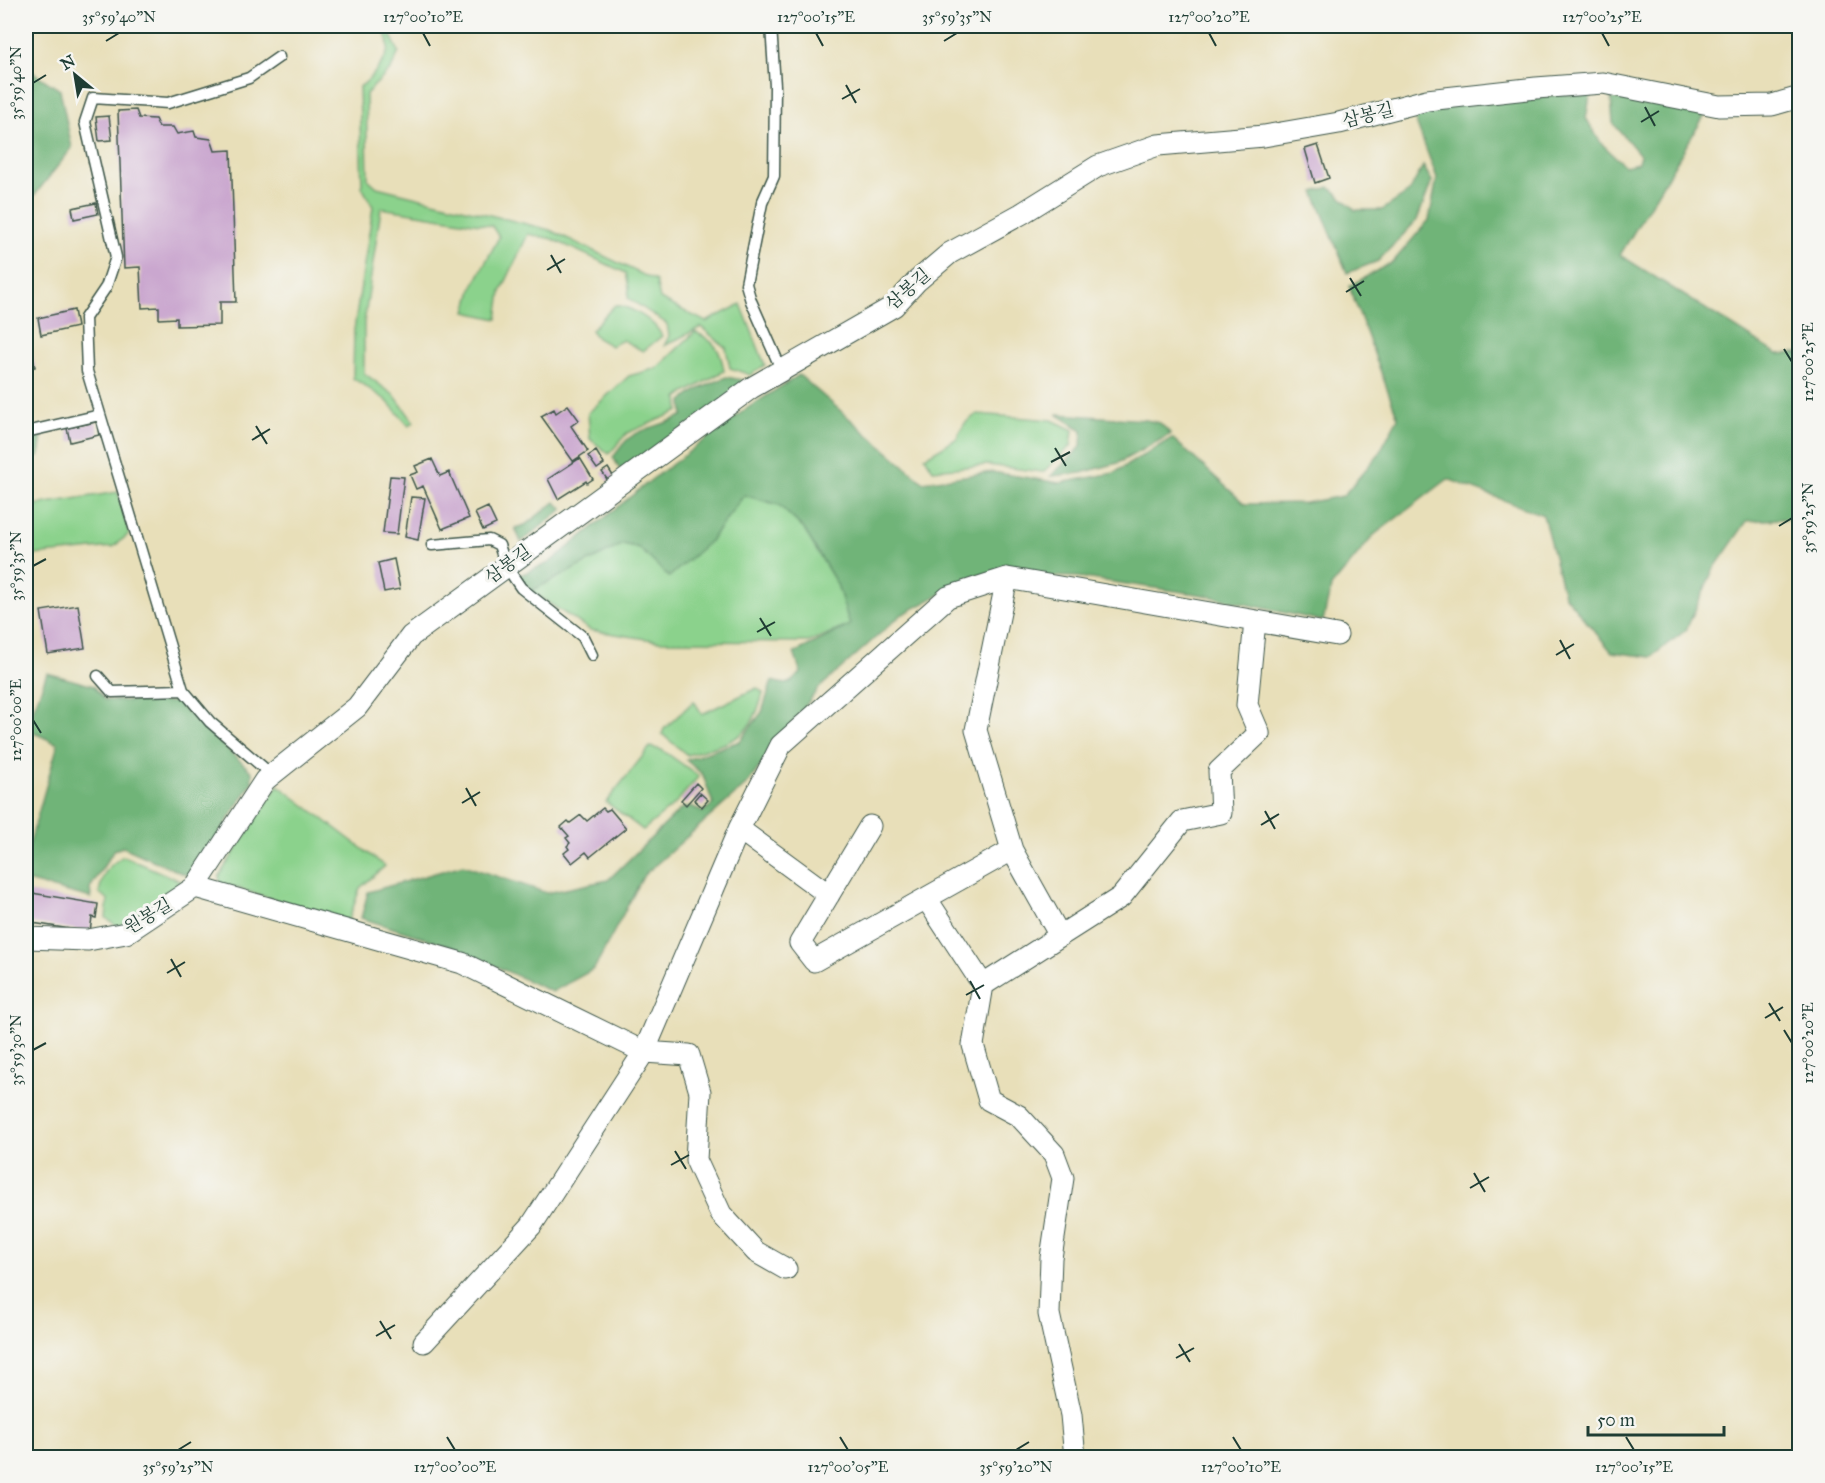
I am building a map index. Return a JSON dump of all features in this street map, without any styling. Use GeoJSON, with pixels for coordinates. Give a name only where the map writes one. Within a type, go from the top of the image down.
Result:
{"type":"FeatureCollection","features":[{"type":"Feature","properties":{"kind":"street","name":"삼봉길"},"geometry":{"type":"LineString","coordinates":[[195,887],[265,780],[357,707],[411,636],[751,388],[894,306],[917,281],[950,253],[1021,214],[1098,166],[1158,145],[1264,136],[1339,123],[1427,100],[1603,82],[1719,106],[1772,105],[1800,97]]}},
{"type":"Feature","properties":{"kind":"street"},"geometry":{"type":"LineString","coordinates":[[1007,578],[976,730],[1012,850],[1059,936]]}},
{"type":"Feature","properties":{"kind":"street"},"geometry":{"type":"LineString","coordinates":[[424,1342],[531,1226],[644,1052],[739,829],[781,745],[948,597],[1007,578],[1336,635]]}},
{"type":"Feature","properties":{"kind":"street"},"geometry":{"type":"LineString","coordinates":[[983,985],[1121,897],[1182,821],[1221,813],[1219,771],[1259,733],[1247,705],[1255,621]]}},
{"type":"Feature","properties":{"kind":"street"},"geometry":{"type":"LineString","coordinates":[[870,826],[800,943],[814,961],[1012,850]]}},
{"type":"Feature","properties":{"kind":"street"},"geometry":{"type":"LineString","coordinates":[[739,829],[829,895]]}},
{"type":"Feature","properties":{"kind":"street"},"geometry":{"type":"LineString","coordinates":[[195,887],[462,963],[644,1052],[689,1055],[699,1092],[696,1160],[722,1214],[756,1252],[786,1269]]}},
{"type":"Feature","properties":{"kind":"street","name":"원봉길"},"geometry":{"type":"LineString","coordinates":[[26,938],[88,940],[126,933],[195,887]]}},
{"type":"Feature","properties":{"kind":"street"},"geometry":{"type":"LineString","coordinates":[[926,898],[983,985],[973,1045],[989,1101],[1019,1116],[1054,1154],[1063,1178],[1051,1258],[1049,1314],[1071,1415],[1075,1458]]}},
{"type":"Feature","properties":{"kind":"lane"},"geometry":{"type":"LineString","coordinates":[[771,26],[775,86],[774,176],[762,203],[746,284],[750,301],[782,370]]}},
{"type":"Feature","properties":{"kind":"lane"},"geometry":{"type":"LineString","coordinates":[[272,774],[210,722],[183,690],[87,371],[86,318],[106,287],[116,257],[85,122],[93,98],[168,103],[249,78],[279,57]]}},
{"type":"Feature","properties":{"kind":"lane"},"geometry":{"type":"LineString","coordinates":[[26,432],[100,415]]}},
{"type":"Feature","properties":{"kind":"lane"},"geometry":{"type":"LineString","coordinates":[[432,545],[489,540],[499,545],[506,566],[521,588],[583,637],[592,655]]}},
{"type":"Feature","properties":{"kind":"lane"},"geometry":{"type":"LineString","coordinates":[[98,676],[112,692],[183,690]]}},
{"type":"Feature","properties":{"kind":"green space"},"geometry":{"type":"Polygon","coordinates":[[[381,26],[386,26],[399,52],[391,69],[366,94],[368,179],[377,187],[550,230],[656,281],[660,299],[706,322],[741,304],[765,365],[750,375],[730,368],[726,348],[701,327],[664,346],[669,336],[667,324],[628,298],[626,273],[552,239],[528,234],[501,292],[497,319],[466,312],[473,286],[499,237],[492,226],[381,208],[364,324],[364,373],[395,396],[414,422],[409,426],[386,400],[353,378],[354,330],[373,207],[362,187],[359,87],[375,72],[387,53],[387,39],[381,26]]]}},
{"type":"Feature","properties":{"kind":"green space"},"geometry":{"type":"Polygon","coordinates":[[[26,68],[60,90],[72,148],[26,206],[26,68]]]}},
{"type":"Feature","properties":{"kind":"green space"},"geometry":{"type":"Polygon","coordinates":[[[1564,94],[1590,96],[1586,119],[1601,143],[1625,166],[1638,163],[1640,155],[1613,123],[1611,98],[1649,102],[1706,113],[1620,255],[1777,354],[1799,353],[1799,518],[1747,521],[1713,570],[1686,630],[1651,657],[1612,652],[1564,595],[1543,515],[1448,479],[1374,535],[1331,587],[1323,621],[1204,595],[1077,577],[977,575],[901,615],[818,689],[747,784],[644,875],[594,969],[552,992],[456,948],[361,918],[368,892],[463,865],[547,893],[608,880],[681,809],[692,806],[702,812],[713,804],[703,775],[686,760],[740,741],[762,712],[772,681],[788,683],[801,673],[794,653],[850,625],[837,584],[804,529],[779,505],[744,495],[710,541],[669,577],[639,548],[623,544],[531,591],[517,576],[549,563],[651,480],[749,407],[799,375],[923,482],[992,472],[1060,483],[1114,473],[1172,438],[1245,504],[1305,503],[1343,496],[1378,455],[1398,418],[1349,286],[1393,262],[1429,220],[1437,178],[1411,109],[1564,94]]]}},
{"type":"Feature","properties":{"kind":"green space"},"geometry":{"type":"Polygon","coordinates":[[[1423,166],[1432,181],[1417,220],[1378,261],[1347,273],[1314,192],[1330,187],[1355,210],[1382,210],[1409,192],[1423,166]]]}},
{"type":"Feature","properties":{"kind":"green space"},"geometry":{"type":"Polygon","coordinates":[[[615,305],[642,316],[659,330],[662,336],[643,351],[623,340],[611,346],[597,338],[591,330],[615,305]]]}},
{"type":"Feature","properties":{"kind":"green space"},"geometry":{"type":"Polygon","coordinates":[[[695,332],[708,339],[716,347],[724,371],[678,397],[679,411],[627,433],[609,454],[590,439],[588,413],[629,376],[657,368],[695,332]]]}},
{"type":"Feature","properties":{"kind":"green space"},"geometry":{"type":"Polygon","coordinates":[[[726,377],[743,380],[741,387],[622,473],[613,457],[627,440],[641,431],[670,422],[683,415],[682,401],[697,390],[726,377]]]}},
{"type":"Feature","properties":{"kind":"green space"},"geometry":{"type":"Polygon","coordinates":[[[977,414],[1052,420],[1073,430],[1071,446],[1043,472],[987,465],[933,470],[925,457],[956,439],[965,423],[977,414]]]}},
{"type":"Feature","properties":{"kind":"green space"},"geometry":{"type":"Polygon","coordinates":[[[1057,414],[1146,420],[1160,423],[1171,434],[1118,463],[1081,473],[1051,476],[1081,447],[1082,430],[1057,414]]]}},
{"type":"Feature","properties":{"kind":"green space"},"geometry":{"type":"Polygon","coordinates":[[[42,437],[39,457],[26,458],[26,440],[42,437]]]}},
{"type":"Feature","properties":{"kind":"green space"},"geometry":{"type":"Polygon","coordinates":[[[118,492],[129,534],[113,547],[34,555],[29,530],[34,505],[118,492]]]}},
{"type":"Feature","properties":{"kind":"green space"},"geometry":{"type":"Polygon","coordinates":[[[744,495],[779,505],[804,529],[837,584],[850,625],[809,642],[659,641],[590,630],[531,591],[623,544],[639,548],[710,541],[744,495]]]}},
{"type":"Feature","properties":{"kind":"green space"},"geometry":{"type":"Polygon","coordinates":[[[555,502],[563,509],[521,542],[515,528],[525,525],[555,502]]]}},
{"type":"Feature","properties":{"kind":"green space"},"geometry":{"type":"Polygon","coordinates":[[[47,673],[94,686],[105,700],[176,702],[252,772],[252,783],[191,877],[123,847],[114,850],[90,888],[91,898],[26,881],[26,856],[58,744],[26,729],[47,673]]]}},
{"type":"Feature","properties":{"kind":"green space"},"geometry":{"type":"Polygon","coordinates":[[[757,688],[763,693],[752,722],[745,731],[726,743],[687,755],[662,734],[664,729],[694,701],[702,714],[757,688]]]}},
{"type":"Feature","properties":{"kind":"green space"},"geometry":{"type":"Polygon","coordinates":[[[650,747],[662,750],[699,776],[675,804],[643,830],[606,802],[650,747]]]}},
{"type":"Feature","properties":{"kind":"green space"},"geometry":{"type":"Polygon","coordinates":[[[278,785],[385,866],[360,888],[348,922],[220,883],[219,876],[278,785]]]}},
{"type":"Feature","properties":{"kind":"green space"},"geometry":{"type":"Polygon","coordinates":[[[123,856],[185,883],[118,927],[106,918],[108,899],[99,893],[106,871],[123,856]]]}},
{"type":"Feature","properties":{"kind":"building"},"geometry":{"type":"Polygon","coordinates":[[[319,26],[338,26],[337,30],[319,26]]]}},
{"type":"Feature","properties":{"kind":"building"},"geometry":{"type":"Polygon","coordinates":[[[136,110],[139,118],[155,119],[159,127],[173,127],[177,134],[194,131],[196,137],[211,139],[215,151],[231,150],[236,302],[220,302],[220,325],[177,326],[177,318],[159,319],[159,307],[142,308],[140,267],[124,268],[118,111],[136,110]]]}},
{"type":"Feature","properties":{"kind":"building"},"geometry":{"type":"Polygon","coordinates":[[[109,116],[112,140],[99,141],[96,117],[109,116]]]}},
{"type":"Feature","properties":{"kind":"building"},"geometry":{"type":"Polygon","coordinates":[[[1318,145],[1329,178],[1315,183],[1305,149],[1318,145]]]}},
{"type":"Feature","properties":{"kind":"building"},"geometry":{"type":"Polygon","coordinates":[[[96,203],[98,214],[74,219],[72,208],[96,203]]]}},
{"type":"Feature","properties":{"kind":"building"},"geometry":{"type":"Polygon","coordinates":[[[26,225],[34,232],[26,242],[26,225]]]}},
{"type":"Feature","properties":{"kind":"building"},"geometry":{"type":"Polygon","coordinates":[[[74,310],[77,327],[41,335],[38,318],[74,310]]]}},
{"type":"Feature","properties":{"kind":"building"},"geometry":{"type":"Polygon","coordinates":[[[26,329],[35,367],[26,369],[26,329]]]}},
{"type":"Feature","properties":{"kind":"building"},"geometry":{"type":"Polygon","coordinates":[[[568,405],[579,420],[571,426],[588,451],[573,461],[541,416],[554,409],[556,413],[568,405]]]}},
{"type":"Feature","properties":{"kind":"building"},"geometry":{"type":"Polygon","coordinates":[[[96,422],[99,435],[70,442],[67,428],[96,422]]]}},
{"type":"Feature","properties":{"kind":"building"},"geometry":{"type":"Polygon","coordinates":[[[596,451],[604,464],[597,469],[588,456],[596,451]]]}},
{"type":"Feature","properties":{"kind":"building"},"geometry":{"type":"Polygon","coordinates":[[[580,458],[593,479],[558,499],[548,479],[580,458]]]}},
{"type":"Feature","properties":{"kind":"building"},"geometry":{"type":"Polygon","coordinates":[[[432,459],[440,476],[449,472],[469,518],[442,529],[423,486],[416,489],[410,475],[418,472],[415,466],[432,459]]]}},
{"type":"Feature","properties":{"kind":"building"},"geometry":{"type":"Polygon","coordinates":[[[608,468],[615,479],[609,482],[602,472],[608,468]]]}},
{"type":"Feature","properties":{"kind":"building"},"geometry":{"type":"Polygon","coordinates":[[[390,476],[404,477],[397,534],[383,533],[390,476]]]}},
{"type":"Feature","properties":{"kind":"building"},"geometry":{"type":"Polygon","coordinates":[[[411,497],[425,498],[418,540],[405,537],[411,497]]]}},
{"type":"Feature","properties":{"kind":"building"},"geometry":{"type":"Polygon","coordinates":[[[488,507],[496,524],[483,530],[475,513],[488,507]]]}},
{"type":"Feature","properties":{"kind":"building"},"geometry":{"type":"Polygon","coordinates":[[[394,559],[400,589],[384,592],[378,563],[394,559]]]}},
{"type":"Feature","properties":{"kind":"building"},"geometry":{"type":"Polygon","coordinates":[[[78,605],[85,648],[48,654],[41,611],[78,605]]]}},
{"type":"Feature","properties":{"kind":"building"},"geometry":{"type":"Polygon","coordinates":[[[696,783],[701,788],[686,805],[681,800],[696,783]]]}},
{"type":"Feature","properties":{"kind":"building"},"geometry":{"type":"Polygon","coordinates":[[[700,793],[708,800],[702,807],[694,800],[700,793]]]}},
{"type":"Feature","properties":{"kind":"building"},"geometry":{"type":"Polygon","coordinates":[[[603,808],[606,811],[610,809],[626,828],[590,857],[586,852],[572,863],[564,853],[569,849],[567,846],[570,843],[566,838],[569,836],[561,827],[581,815],[587,821],[603,808]]]}},
{"type":"Feature","properties":{"kind":"building"},"geometry":{"type":"Polygon","coordinates":[[[26,892],[98,904],[96,918],[92,917],[90,932],[26,922],[26,892]]]}}]}
